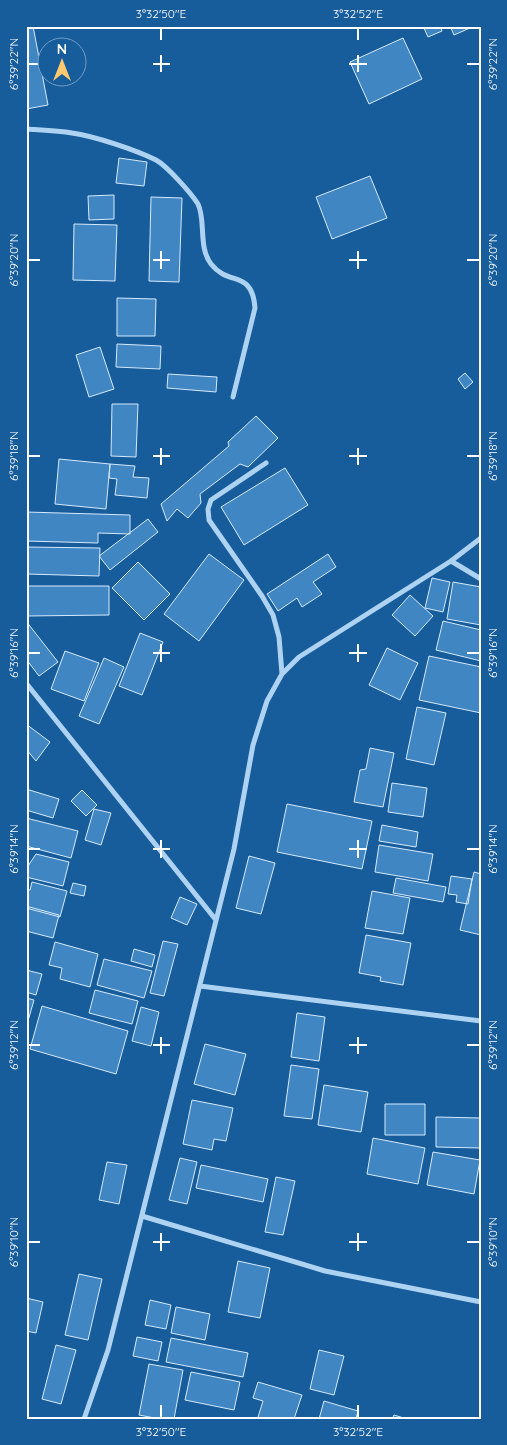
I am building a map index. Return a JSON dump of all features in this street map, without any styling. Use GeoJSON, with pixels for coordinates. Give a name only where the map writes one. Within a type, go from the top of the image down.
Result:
{"type":"FeatureCollection","features":[{"type":"Feature","properties":{"kind":"street"},"geometry":{"type":"LineString","coordinates":[[26,129],[73,133],[118,146],[158,161],[183,184],[198,206],[204,246],[209,262],[219,273],[246,283],[254,296],[255,308],[233,397]]}},
{"type":"Feature","properties":{"kind":"street"},"geometry":{"type":"LineString","coordinates":[[266,464],[211,500],[208,509],[210,520],[262,596],[273,616],[279,637],[282,674]]}},
{"type":"Feature","properties":{"kind":"street"},"geometry":{"type":"LineString","coordinates":[[84,1419],[108,1350],[234,849],[253,745],[267,701],[282,674],[299,657],[400,595],[451,561],[481,538]]}},
{"type":"Feature","properties":{"kind":"street"},"geometry":{"type":"LineString","coordinates":[[451,561],[481,579]]}},
{"type":"Feature","properties":{"kind":"street"},"geometry":{"type":"LineString","coordinates":[[26,684],[216,920]]}},
{"type":"Feature","properties":{"kind":"street"},"geometry":{"type":"LineString","coordinates":[[200,986],[481,1021]]}},
{"type":"Feature","properties":{"kind":"street"},"geometry":{"type":"LineString","coordinates":[[142,1216],[325,1272],[481,1302]]}},
{"type":"Feature","properties":{"kind":"building"},"geometry":{"type":"Polygon","coordinates":[[[26,26],[33,26],[38,52],[38,88],[45,88],[48,105],[26,109],[26,26]]]}},
{"type":"Feature","properties":{"kind":"building"},"geometry":{"type":"Polygon","coordinates":[[[423,26],[440,26],[442,31],[428,37],[423,26]]]}},
{"type":"Feature","properties":{"kind":"building"},"geometry":{"type":"Polygon","coordinates":[[[450,26],[470,26],[470,28],[454,35],[450,26]]]}},
{"type":"Feature","properties":{"kind":"building"},"geometry":{"type":"Polygon","coordinates":[[[403,38],[422,79],[369,104],[350,62],[403,38]]]}},
{"type":"Feature","properties":{"kind":"building"},"geometry":{"type":"Polygon","coordinates":[[[119,158],[147,162],[144,186],[116,183],[119,158]]]}},
{"type":"Feature","properties":{"kind":"building"},"geometry":{"type":"Polygon","coordinates":[[[370,176],[387,218],[332,239],[316,197],[370,176]]]}},
{"type":"Feature","properties":{"kind":"building"},"geometry":{"type":"Polygon","coordinates":[[[114,195],[114,219],[89,220],[88,196],[114,195]]]}},
{"type":"Feature","properties":{"kind":"building"},"geometry":{"type":"Polygon","coordinates":[[[151,197],[182,198],[179,282],[149,281],[151,197]]]}},
{"type":"Feature","properties":{"kind":"building"},"geometry":{"type":"Polygon","coordinates":[[[74,224],[117,225],[115,281],[73,280],[74,224]]]}},
{"type":"Feature","properties":{"kind":"building"},"geometry":{"type":"Polygon","coordinates":[[[117,298],[156,299],[155,336],[117,336],[117,298]]]}},
{"type":"Feature","properties":{"kind":"building"},"geometry":{"type":"Polygon","coordinates":[[[117,344],[161,346],[160,369],[116,367],[117,344]]]}},
{"type":"Feature","properties":{"kind":"building"},"geometry":{"type":"Polygon","coordinates":[[[100,347],[114,389],[89,397],[76,355],[100,347]]]}},
{"type":"Feature","properties":{"kind":"building"},"geometry":{"type":"Polygon","coordinates":[[[465,373],[473,382],[465,389],[458,379],[465,373]]]}},
{"type":"Feature","properties":{"kind":"building"},"geometry":{"type":"Polygon","coordinates":[[[168,374],[217,377],[216,392],[167,388],[168,374]]]}},
{"type":"Feature","properties":{"kind":"building"},"geometry":{"type":"Polygon","coordinates":[[[112,404],[138,404],[136,457],[111,456],[112,404]]]}},
{"type":"Feature","properties":{"kind":"building"},"geometry":{"type":"Polygon","coordinates":[[[256,416],[278,438],[248,467],[240,464],[200,494],[201,503],[188,518],[177,509],[167,521],[161,504],[229,446],[228,442],[256,416]]]}},
{"type":"Feature","properties":{"kind":"building"},"geometry":{"type":"Polygon","coordinates":[[[59,459],[110,464],[106,509],[55,504],[59,459]]]}},
{"type":"Feature","properties":{"kind":"building"},"geometry":{"type":"Polygon","coordinates":[[[110,464],[135,466],[133,477],[149,478],[147,498],[115,495],[117,479],[109,478],[110,464]]]}},
{"type":"Feature","properties":{"kind":"building"},"geometry":{"type":"Polygon","coordinates":[[[285,468],[308,505],[244,545],[221,507],[285,468]]]}},
{"type":"Feature","properties":{"kind":"building"},"geometry":{"type":"Polygon","coordinates":[[[26,512],[130,515],[130,534],[98,533],[98,543],[26,541],[26,512]]]}},
{"type":"Feature","properties":{"kind":"building"},"geometry":{"type":"Polygon","coordinates":[[[148,519],[158,532],[110,570],[99,556],[148,519]]]}},
{"type":"Feature","properties":{"kind":"building"},"geometry":{"type":"Polygon","coordinates":[[[26,547],[100,548],[99,576],[26,574],[26,547]]]}},
{"type":"Feature","properties":{"kind":"building"},"geometry":{"type":"Polygon","coordinates":[[[209,554],[244,580],[199,641],[164,614],[209,554]]]}},
{"type":"Feature","properties":{"kind":"building"},"geometry":{"type":"Polygon","coordinates":[[[328,554],[336,567],[313,582],[322,594],[302,607],[297,598],[278,611],[267,594],[328,554]]]}},
{"type":"Feature","properties":{"kind":"building"},"geometry":{"type":"Polygon","coordinates":[[[138,562],[170,594],[144,620],[112,588],[138,562]]]}},
{"type":"Feature","properties":{"kind":"building"},"geometry":{"type":"Polygon","coordinates":[[[432,578],[450,582],[443,612],[425,608],[432,578]]]}},
{"type":"Feature","properties":{"kind":"building"},"geometry":{"type":"Polygon","coordinates":[[[453,582],[481,587],[481,625],[447,619],[453,582]]]}},
{"type":"Feature","properties":{"kind":"building"},"geometry":{"type":"Polygon","coordinates":[[[26,586],[109,586],[109,615],[26,616],[26,586]]]}},
{"type":"Feature","properties":{"kind":"building"},"geometry":{"type":"Polygon","coordinates":[[[410,595],[433,616],[415,636],[392,615],[410,595]]]}},
{"type":"Feature","properties":{"kind":"building"},"geometry":{"type":"Polygon","coordinates":[[[26,621],[58,662],[39,676],[26,659],[26,621]]]}},
{"type":"Feature","properties":{"kind":"building"},"geometry":{"type":"Polygon","coordinates":[[[443,621],[481,630],[481,661],[436,650],[443,621]]]}},
{"type":"Feature","properties":{"kind":"building"},"geometry":{"type":"Polygon","coordinates":[[[140,633],[163,642],[142,695],[119,686],[140,633]]]}},
{"type":"Feature","properties":{"kind":"building"},"geometry":{"type":"Polygon","coordinates":[[[387,648],[418,663],[400,700],[369,685],[387,648]]]}},
{"type":"Feature","properties":{"kind":"building"},"geometry":{"type":"Polygon","coordinates":[[[65,651],[99,663],[84,701],[51,689],[65,651]]]}},
{"type":"Feature","properties":{"kind":"building"},"geometry":{"type":"Polygon","coordinates":[[[429,656],[481,667],[481,713],[419,700],[429,656]]]}},
{"type":"Feature","properties":{"kind":"building"},"geometry":{"type":"Polygon","coordinates":[[[104,658],[124,667],[99,724],[79,716],[104,658]]]}},
{"type":"Feature","properties":{"kind":"building"},"geometry":{"type":"Polygon","coordinates":[[[417,707],[446,713],[434,765],[406,759],[417,707]]]}},
{"type":"Feature","properties":{"kind":"building"},"geometry":{"type":"Polygon","coordinates":[[[26,724],[50,742],[36,761],[26,749],[26,724]]]}},
{"type":"Feature","properties":{"kind":"building"},"geometry":{"type":"Polygon","coordinates":[[[370,748],[394,753],[383,807],[354,802],[360,770],[366,769],[370,748]]]}},
{"type":"Feature","properties":{"kind":"building"},"geometry":{"type":"Polygon","coordinates":[[[392,783],[427,788],[423,817],[388,812],[392,783]]]}},
{"type":"Feature","properties":{"kind":"building"},"geometry":{"type":"Polygon","coordinates":[[[26,789],[59,799],[53,818],[26,810],[26,789]]]}},
{"type":"Feature","properties":{"kind":"building"},"geometry":{"type":"Polygon","coordinates":[[[82,790],[97,805],[86,816],[71,801],[82,790]]]}},
{"type":"Feature","properties":{"kind":"building"},"geometry":{"type":"Polygon","coordinates":[[[287,804],[372,821],[362,869],[277,852],[287,804]]]}},
{"type":"Feature","properties":{"kind":"building"},"geometry":{"type":"Polygon","coordinates":[[[94,809],[111,813],[101,845],[85,840],[94,809]]]}},
{"type":"Feature","properties":{"kind":"building"},"geometry":{"type":"Polygon","coordinates":[[[26,818],[78,831],[71,858],[26,846],[26,818]]]}},
{"type":"Feature","properties":{"kind":"building"},"geometry":{"type":"Polygon","coordinates":[[[382,825],[418,832],[416,847],[379,841],[382,825]]]}},
{"type":"Feature","properties":{"kind":"building"},"geometry":{"type":"Polygon","coordinates":[[[379,845],[433,854],[428,881],[375,872],[379,845]]]}},
{"type":"Feature","properties":{"kind":"building"},"geometry":{"type":"Polygon","coordinates":[[[36,854],[69,862],[63,886],[26,877],[26,869],[36,854]]]}},
{"type":"Feature","properties":{"kind":"building"},"geometry":{"type":"Polygon","coordinates":[[[249,856],[275,863],[261,914],[236,908],[249,856]]]}},
{"type":"Feature","properties":{"kind":"building"},"geometry":{"type":"Polygon","coordinates":[[[474,872],[481,874],[481,935],[460,930],[474,872]]]}},
{"type":"Feature","properties":{"kind":"building"},"geometry":{"type":"Polygon","coordinates":[[[451,876],[472,879],[468,904],[456,902],[457,895],[448,894],[451,876]]]}},
{"type":"Feature","properties":{"kind":"building"},"geometry":{"type":"Polygon","coordinates":[[[396,878],[446,887],[443,902],[393,893],[396,878]]]}},
{"type":"Feature","properties":{"kind":"building"},"geometry":{"type":"Polygon","coordinates":[[[32,882],[67,891],[60,917],[26,908],[26,890],[30,890],[32,882]]]}},
{"type":"Feature","properties":{"kind":"building"},"geometry":{"type":"Polygon","coordinates":[[[73,883],[86,886],[84,896],[70,893],[73,883]]]}},
{"type":"Feature","properties":{"kind":"building"},"geometry":{"type":"Polygon","coordinates":[[[372,891],[410,898],[403,934],[365,928],[372,891]]]}},
{"type":"Feature","properties":{"kind":"building"},"geometry":{"type":"Polygon","coordinates":[[[180,897],[197,904],[187,925],[171,918],[180,897]]]}},
{"type":"Feature","properties":{"kind":"building"},"geometry":{"type":"Polygon","coordinates":[[[26,906],[59,915],[53,938],[26,931],[26,906]]]}},
{"type":"Feature","properties":{"kind":"building"},"geometry":{"type":"Polygon","coordinates":[[[366,935],[411,943],[403,985],[380,981],[381,977],[359,973],[366,935]]]}},
{"type":"Feature","properties":{"kind":"building"},"geometry":{"type":"Polygon","coordinates":[[[163,941],[178,944],[164,996],[150,993],[163,941]]]}},
{"type":"Feature","properties":{"kind":"building"},"geometry":{"type":"Polygon","coordinates":[[[55,942],[98,954],[90,987],[60,979],[62,968],[49,965],[55,942]]]}},
{"type":"Feature","properties":{"kind":"building"},"geometry":{"type":"Polygon","coordinates":[[[134,949],[155,955],[152,967],[131,961],[134,949]]]}},
{"type":"Feature","properties":{"kind":"building"},"geometry":{"type":"Polygon","coordinates":[[[104,959],[152,971],[144,998],[97,985],[104,959]]]}},
{"type":"Feature","properties":{"kind":"building"},"geometry":{"type":"Polygon","coordinates":[[[26,970],[42,974],[36,995],[26,992],[26,970]]]}},
{"type":"Feature","properties":{"kind":"building"},"geometry":{"type":"Polygon","coordinates":[[[95,990],[138,1001],[132,1024],[89,1013],[95,990]]]}},
{"type":"Feature","properties":{"kind":"building"},"geometry":{"type":"Polygon","coordinates":[[[26,998],[34,1000],[26,1028],[26,998]]]}},
{"type":"Feature","properties":{"kind":"building"},"geometry":{"type":"Polygon","coordinates":[[[42,1006],[128,1031],[116,1074],[30,1049],[42,1006]]]}},
{"type":"Feature","properties":{"kind":"building"},"geometry":{"type":"Polygon","coordinates":[[[141,1007],[159,1012],[151,1046],[132,1041],[141,1007]]]}},
{"type":"Feature","properties":{"kind":"building"},"geometry":{"type":"Polygon","coordinates":[[[297,1013],[325,1017],[319,1061],[291,1057],[297,1013]]]}},
{"type":"Feature","properties":{"kind":"building"},"geometry":{"type":"Polygon","coordinates":[[[205,1044],[246,1054],[235,1095],[194,1084],[205,1044]]]}},
{"type":"Feature","properties":{"kind":"building"},"geometry":{"type":"Polygon","coordinates":[[[291,1065],[319,1069],[312,1119],[284,1116],[291,1065]]]}},
{"type":"Feature","properties":{"kind":"building"},"geometry":{"type":"Polygon","coordinates":[[[324,1085],[368,1092],[361,1132],[318,1125],[324,1085]]]}},
{"type":"Feature","properties":{"kind":"building"},"geometry":{"type":"Polygon","coordinates":[[[192,1100],[233,1108],[226,1141],[214,1139],[212,1150],[183,1144],[192,1100]]]}},
{"type":"Feature","properties":{"kind":"building"},"geometry":{"type":"Polygon","coordinates":[[[385,1104],[425,1104],[425,1135],[385,1135],[385,1104]]]}},
{"type":"Feature","properties":{"kind":"building"},"geometry":{"type":"Polygon","coordinates":[[[436,1117],[481,1118],[481,1148],[436,1147],[436,1117]]]}},
{"type":"Feature","properties":{"kind":"building"},"geometry":{"type":"Polygon","coordinates":[[[373,1138],[425,1148],[418,1184],[367,1174],[373,1138]]]}},
{"type":"Feature","properties":{"kind":"building"},"geometry":{"type":"Polygon","coordinates":[[[433,1152],[480,1160],[474,1194],[427,1185],[433,1152]]]}},
{"type":"Feature","properties":{"kind":"building"},"geometry":{"type":"Polygon","coordinates":[[[180,1158],[197,1162],[187,1204],[169,1200],[180,1158]]]}},
{"type":"Feature","properties":{"kind":"building"},"geometry":{"type":"Polygon","coordinates":[[[107,1162],[127,1165],[119,1204],[99,1200],[107,1162]]]}},
{"type":"Feature","properties":{"kind":"building"},"geometry":{"type":"Polygon","coordinates":[[[201,1165],[268,1179],[263,1202],[196,1188],[201,1165]]]}},
{"type":"Feature","properties":{"kind":"building"},"geometry":{"type":"Polygon","coordinates":[[[276,1177],[295,1181],[283,1235],[265,1232],[276,1177]]]}},
{"type":"Feature","properties":{"kind":"building"},"geometry":{"type":"Polygon","coordinates":[[[238,1261],[270,1268],[260,1318],[228,1312],[238,1261]]]}},
{"type":"Feature","properties":{"kind":"building"},"geometry":{"type":"Polygon","coordinates":[[[79,1274],[102,1279],[88,1340],[65,1335],[79,1274]]]}},
{"type":"Feature","properties":{"kind":"building"},"geometry":{"type":"Polygon","coordinates":[[[26,1298],[43,1302],[36,1333],[26,1331],[26,1298]]]}},
{"type":"Feature","properties":{"kind":"building"},"geometry":{"type":"Polygon","coordinates":[[[150,1300],[171,1305],[166,1329],[145,1325],[150,1300]]]}},
{"type":"Feature","properties":{"kind":"building"},"geometry":{"type":"Polygon","coordinates":[[[176,1307],[210,1314],[205,1340],[171,1333],[176,1307]]]}},
{"type":"Feature","properties":{"kind":"building"},"geometry":{"type":"Polygon","coordinates":[[[137,1337],[162,1342],[158,1361],[133,1356],[137,1337]]]}},
{"type":"Feature","properties":{"kind":"building"},"geometry":{"type":"Polygon","coordinates":[[[171,1338],[248,1353],[243,1377],[166,1362],[171,1338]]]}},
{"type":"Feature","properties":{"kind":"building"},"geometry":{"type":"Polygon","coordinates":[[[56,1345],[76,1350],[61,1404],[42,1399],[56,1345]]]}},
{"type":"Feature","properties":{"kind":"building"},"geometry":{"type":"Polygon","coordinates":[[[319,1350],[344,1356],[334,1395],[310,1389],[319,1350]]]}},
{"type":"Feature","properties":{"kind":"building"},"geometry":{"type":"Polygon","coordinates":[[[149,1364],[183,1370],[174,1419],[160,1419],[139,1415],[149,1364]]]}},
{"type":"Feature","properties":{"kind":"building"},"geometry":{"type":"Polygon","coordinates":[[[191,1372],[240,1382],[234,1410],[185,1400],[191,1372]]]}},
{"type":"Feature","properties":{"kind":"building"},"geometry":{"type":"Polygon","coordinates":[[[258,1382],[302,1395],[294,1419],[265,1419],[258,1417],[263,1401],[253,1398],[258,1382]]]}},
{"type":"Feature","properties":{"kind":"building"},"geometry":{"type":"Polygon","coordinates":[[[324,1401],[358,1411],[356,1419],[319,1419],[324,1401]]]}},
{"type":"Feature","properties":{"kind":"building"},"geometry":{"type":"Polygon","coordinates":[[[394,1415],[407,1419],[392,1419],[394,1415]]]}}]}
